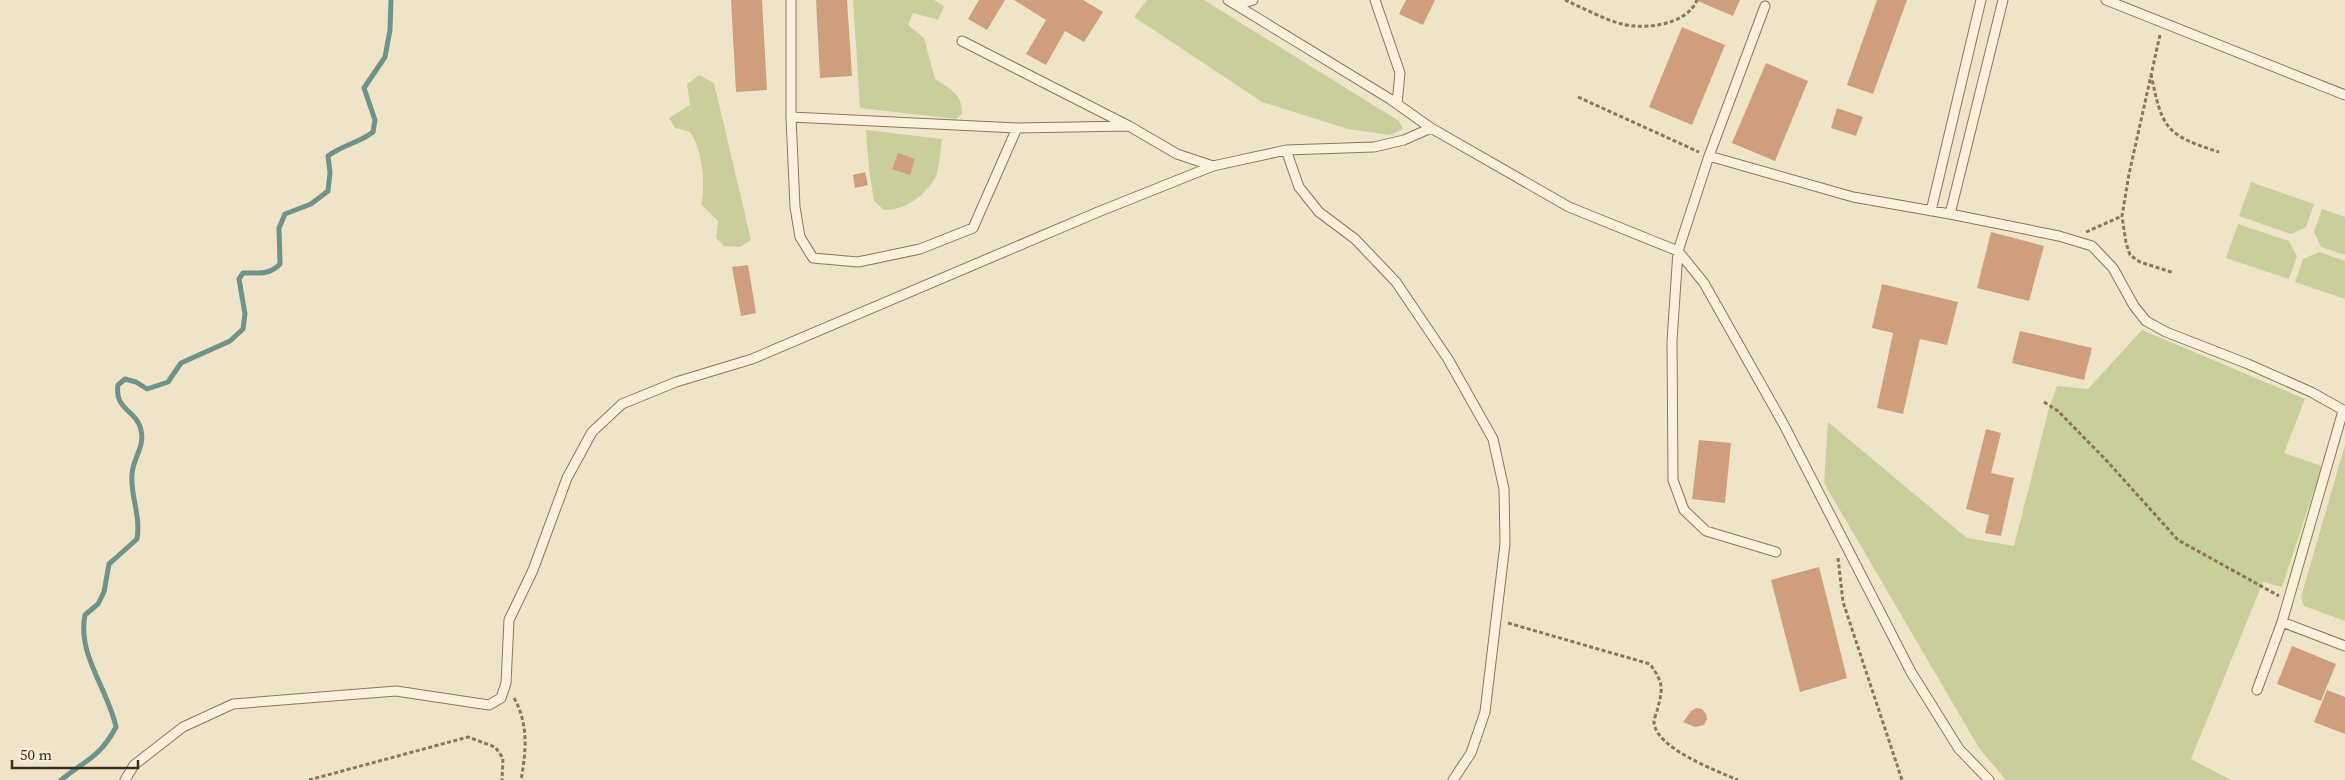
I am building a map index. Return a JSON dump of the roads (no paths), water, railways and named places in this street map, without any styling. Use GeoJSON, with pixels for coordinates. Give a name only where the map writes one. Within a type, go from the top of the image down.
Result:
{"type":"FeatureCollection","features":[{"type":"Feature","properties":{"kind":"lane"},"geometry":{"type":"LineString","coordinates":[[791,0],[791,117],[795,207],[800,236],[813,258],[858,262],[920,250],[973,228],[1017,128]]}},
{"type":"Feature","properties":{"kind":"lane"},"geometry":{"type":"LineString","coordinates":[[1228,0],[1397,104],[1431,128],[1569,207],[1678,251],[1704,283],[1784,425],[1911,672],[1959,749],[1989,780]]}},
{"type":"Feature","properties":{"kind":"lane"},"geometry":{"type":"LineString","coordinates":[[1237,5],[1253,0]]}},
{"type":"Feature","properties":{"kind":"lane"},"geometry":{"type":"LineString","coordinates":[[1375,0],[1400,73],[1397,104]]}},
{"type":"Feature","properties":{"kind":"lane"},"geometry":{"type":"LineString","coordinates":[[1931,211],[1981,0]]}},
{"type":"Feature","properties":{"kind":"lane"},"geometry":{"type":"LineString","coordinates":[[1950,214],[2003,0]]}},
{"type":"Feature","properties":{"kind":"lane"},"geometry":{"type":"LineString","coordinates":[[2106,0],[2345,95]]}},
{"type":"Feature","properties":{"kind":"lane"},"geometry":{"type":"LineString","coordinates":[[1765,6],[1709,156],[1678,251],[1672,341],[1673,480],[1684,510],[1706,531],[1776,552]]}},
{"type":"Feature","properties":{"kind":"lane"},"geometry":{"type":"LineString","coordinates":[[962,40],[1130,126],[1177,154],[1213,166]]}},
{"type":"Feature","properties":{"kind":"lane"},"geometry":{"type":"LineString","coordinates":[[791,117],[1017,128],[1130,126]]}},
{"type":"Feature","properties":{"kind":"lane"},"geometry":{"type":"LineString","coordinates":[[125,780],[134,765],[183,727],[233,704],[396,691],[489,705],[501,698],[506,683],[509,620],[534,570],[567,478],[592,432],[622,404],[676,382],[752,359],[1098,212],[1213,166],[1286,150],[1374,147],[1404,140],[1431,128]]}},
{"type":"Feature","properties":{"kind":"lane"},"geometry":{"type":"LineString","coordinates":[[1286,150],[1299,187],[1318,212],[1355,239],[1396,282],[1448,359],[1493,439],[1504,489],[1505,544],[1484,712],[1471,753],[1453,780]]}},
{"type":"Feature","properties":{"kind":"lane"},"geometry":{"type":"LineString","coordinates":[[1709,156],[1853,198],[1950,214],[2070,239],[2092,246],[2112,268],[2134,306],[2146,322],[2311,392],[2344,411],[2282,622],[2257,690]]}},
{"type":"Feature","properties":{"kind":"lane"},"geometry":{"type":"LineString","coordinates":[[2282,622],[2345,646]]}},
{"type":"Feature","properties":{"kind":"waterway"},"geometry":{"type":"LineString","coordinates":[[61,780],[99,751],[116,727],[107,699],[89,658],[84,630],[85,615],[98,604],[104,592],[109,564],[137,539],[138,522],[132,490],[132,474],[142,436],[139,423],[119,400],[118,385],[125,379],[136,382],[147,389],[168,382],[181,363],[230,341],[243,329],[245,314],[239,279],[243,273],[268,272],[280,264],[279,228],[285,214],[311,204],[328,191],[330,173],[328,156],[373,132],[375,120],[364,88],[385,57],[390,30],[391,0]]}}]}
